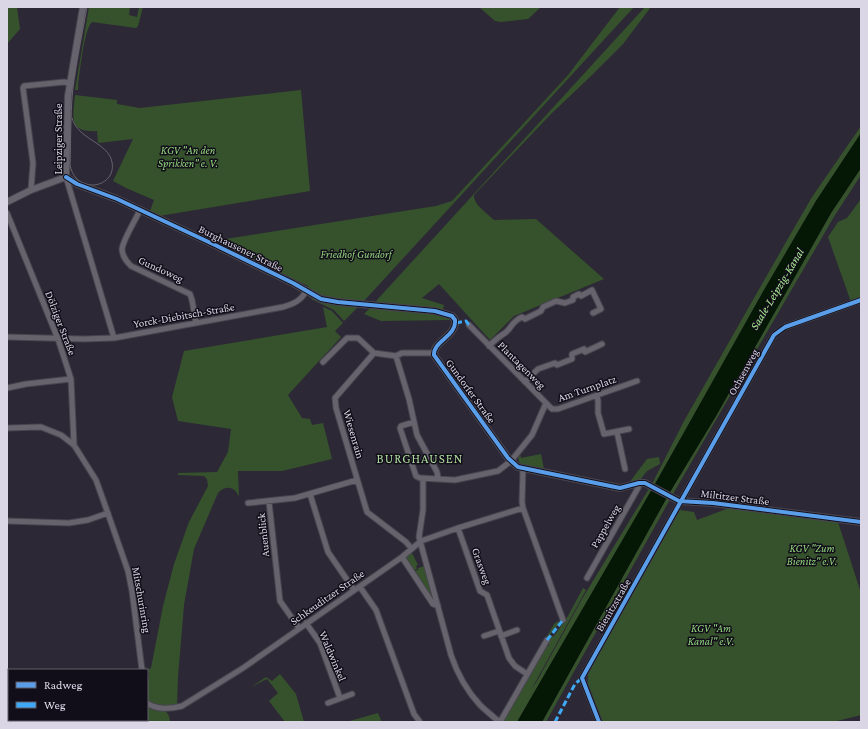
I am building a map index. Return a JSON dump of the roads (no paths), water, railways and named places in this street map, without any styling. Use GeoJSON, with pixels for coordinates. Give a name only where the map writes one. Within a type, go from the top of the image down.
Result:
{"type":"FeatureCollection","features":[{"type":"Feature","properties":{"kind":"street","name":"Leipziger Straße"},"geometry":{"type":"LineString","coordinates":[[83,7],[69,83],[66,137],[66,177],[114,338]]}},
{"type":"Feature","properties":{"kind":"street"},"geometry":{"type":"LineString","coordinates":[[31,190],[33,163],[23,88],[24,86],[64,82],[69,83]]}},
{"type":"Feature","properties":{"kind":"street"},"geometry":{"type":"LineString","coordinates":[[7,202],[31,190],[66,177]]}},
{"type":"Feature","properties":{"kind":"street","name":"Burghausener Straße"},"geometry":{"type":"LineString","coordinates":[[66,177],[77,184],[117,199],[321,298],[363,305],[415,309]]}},
{"type":"Feature","properties":{"kind":"street","name":"Gundoweg"},"geometry":{"type":"LineString","coordinates":[[140,210],[123,245],[125,258],[131,266],[190,294],[196,323]]}},
{"type":"Feature","properties":{"kind":"street","name":"Dölziger Straße"},"geometry":{"type":"LineString","coordinates":[[7,213],[58,339],[71,379],[74,445]]}},
{"type":"Feature","properties":{"kind":"street"},"geometry":{"type":"LineString","coordinates":[[489,346],[500,334],[505,333],[515,321],[522,317],[524,319],[541,311],[543,307],[556,301],[565,303],[573,300],[573,297],[579,294],[582,296],[592,290],[601,309],[593,313]]}},
{"type":"Feature","properties":{"kind":"street","name":"Yorck-Diebitsch-Straße"},"geometry":{"type":"LineString","coordinates":[[7,337],[58,339],[114,338],[283,307],[303,298],[306,291]]}},
{"type":"Feature","properties":{"kind":"street","name":"Ochsenweg"},"geometry":{"type":"LineString","coordinates":[[682,501],[774,335],[785,327],[861,300]]}},
{"type":"Feature","properties":{"kind":"street","name":"Gundorfer Straße"},"geometry":{"type":"LineString","coordinates":[[415,309],[444,313],[452,316],[455,320],[456,323],[453,329],[434,349],[435,357],[511,461],[520,468]]}},
{"type":"Feature","properties":{"kind":"street","name":"Plantagenweg"},"geometry":{"type":"LineString","coordinates":[[424,478],[455,480],[496,473],[511,461],[532,435],[546,404],[469,325]]}},
{"type":"Feature","properties":{"kind":"street"},"geometry":{"type":"LineString","coordinates":[[323,362],[347,338],[358,338],[374,354],[396,356],[402,353],[434,353]]}},
{"type":"Feature","properties":{"kind":"street"},"geometry":{"type":"LineString","coordinates":[[525,382],[541,367],[555,363],[558,364],[572,359],[572,354],[584,349],[585,352],[602,344]]}},
{"type":"Feature","properties":{"kind":"street","name":"Wiesenrain"},"geometry":{"type":"LineString","coordinates":[[374,354],[335,398],[336,408],[367,512],[410,544],[411,548]]}},
{"type":"Feature","properties":{"kind":"street"},"geometry":{"type":"LineString","coordinates":[[396,356],[409,399],[417,435],[437,472],[438,478]]}},
{"type":"Feature","properties":{"kind":"street"},"geometry":{"type":"LineString","coordinates":[[7,388],[26,384],[71,379]]}},
{"type":"Feature","properties":{"kind":"street","name":"Am Turnplatz"},"geometry":{"type":"LineString","coordinates":[[546,404],[552,409],[558,409],[637,381]]}},
{"type":"Feature","properties":{"kind":"street"},"geometry":{"type":"LineString","coordinates":[[597,395],[598,413],[603,433],[605,434],[629,429]]}},
{"type":"Feature","properties":{"kind":"street"},"geometry":{"type":"LineString","coordinates":[[414,422],[401,426],[400,428],[415,474],[418,477],[424,478],[423,510],[419,530],[451,655],[458,674],[468,690],[479,704],[499,722],[547,640]]}},
{"type":"Feature","properties":{"kind":"street","name":"Mitschurinring"},"geometry":{"type":"LineString","coordinates":[[7,428],[47,428],[61,435],[74,445],[96,480],[130,581],[142,669]]}},
{"type":"Feature","properties":{"kind":"street"},"geometry":{"type":"LineString","coordinates":[[617,432],[625,469]]}},
{"type":"Feature","properties":{"kind":"street"},"geometry":{"type":"LineString","coordinates":[[520,468],[523,508],[563,620]]}},
{"type":"Feature","properties":{"kind":"street","name":"Miltitzer Straße"},"geometry":{"type":"LineString","coordinates":[[520,468],[620,488],[639,483],[648,485],[674,499],[682,501],[713,503],[861,522]]}},
{"type":"Feature","properties":{"kind":"street","name":"Auenblick"},"geometry":{"type":"LineString","coordinates":[[299,628],[280,601],[269,502],[295,498],[357,480]]}},
{"type":"Feature","properties":{"kind":"street","name":"Pappelweg"},"geometry":{"type":"LineString","coordinates":[[587,578],[638,488],[639,483]]}},
{"type":"Feature","properties":{"kind":"street"},"geometry":{"type":"LineString","coordinates":[[310,494],[328,552],[354,590]]}},
{"type":"Feature","properties":{"kind":"street","name":"Bienitzstraße"},"geometry":{"type":"LineString","coordinates":[[599,722],[582,678],[682,501]]}},
{"type":"Feature","properties":{"kind":"street"},"geometry":{"type":"LineString","coordinates":[[248,504],[269,502]]}},
{"type":"Feature","properties":{"kind":"street","name":"Schkeuditzer Straße"},"geometry":{"type":"LineString","coordinates":[[148,704],[154,707],[172,709],[182,706],[243,668],[360,587],[421,541],[523,508]]}},
{"type":"Feature","properties":{"kind":"street"},"geometry":{"type":"LineString","coordinates":[[7,521],[69,523],[88,520],[108,513]]}},
{"type":"Feature","properties":{"kind":"street","name":"Grasweg"},"geometry":{"type":"LineString","coordinates":[[458,528],[480,591],[487,595],[511,662],[527,674]]}},
{"type":"Feature","properties":{"kind":"street"},"geometry":{"type":"LineString","coordinates":[[402,556],[430,599],[436,606],[438,606]]}},
{"type":"Feature","properties":{"kind":"street"},"geometry":{"type":"LineString","coordinates":[[360,587],[376,610],[414,714],[420,722]]}},
{"type":"Feature","properties":{"kind":"street","name":"Waldwinkel"},"geometry":{"type":"LineString","coordinates":[[306,623],[320,643],[340,698]]}},
{"type":"Feature","properties":{"kind":"street"},"geometry":{"type":"LineString","coordinates":[[484,636],[517,630]]}},
{"type":"Feature","properties":{"kind":"street","name":"Waldwinkel"},"geometry":{"type":"LineString","coordinates":[[328,703],[352,694]]}},
{"type":"Feature","properties":{"kind":"water","name":"Saale-Leipzig-Kanal"},"geometry":{"type":"Polygon","coordinates":[[[861,133],[861,168],[831,213],[716,416],[670,492],[542,722],[517,722],[655,484],[764,290],[816,201],[861,133]]]}},
{"type":"Feature","properties":{"kind":"tram line"},"geometry":{"type":"LineString","coordinates":[[72,118],[80,131],[99,145],[109,155],[112,162],[112,171],[108,178],[102,183],[87,185],[74,175],[70,165],[73,90],[87,7]]}},
{"type":"Feature","properties":{"kind":"district","name":"BURGHAUSEN"},"geometry":{"type":"Point","coordinates":[420,458]}},
{"type":"Feature","properties":{"kind":"park label","name":"KGV \"An den Sprikken\" e. V."},"geometry":{"type":"Point","coordinates":[188,156]}},
{"type":"Feature","properties":{"kind":"park label","name":"Friedhof Gundorf"},"geometry":{"type":"Point","coordinates":[356,254]}},
{"type":"Feature","properties":{"kind":"park label","name":"KGV \"Zum Bienitz\" e.V."},"geometry":{"type":"Point","coordinates":[812,554]}},
{"type":"Feature","properties":{"kind":"park label","name":"KGV \"Am Kanal\" e.V."},"geometry":{"type":"Point","coordinates":[711,634]}}]}
